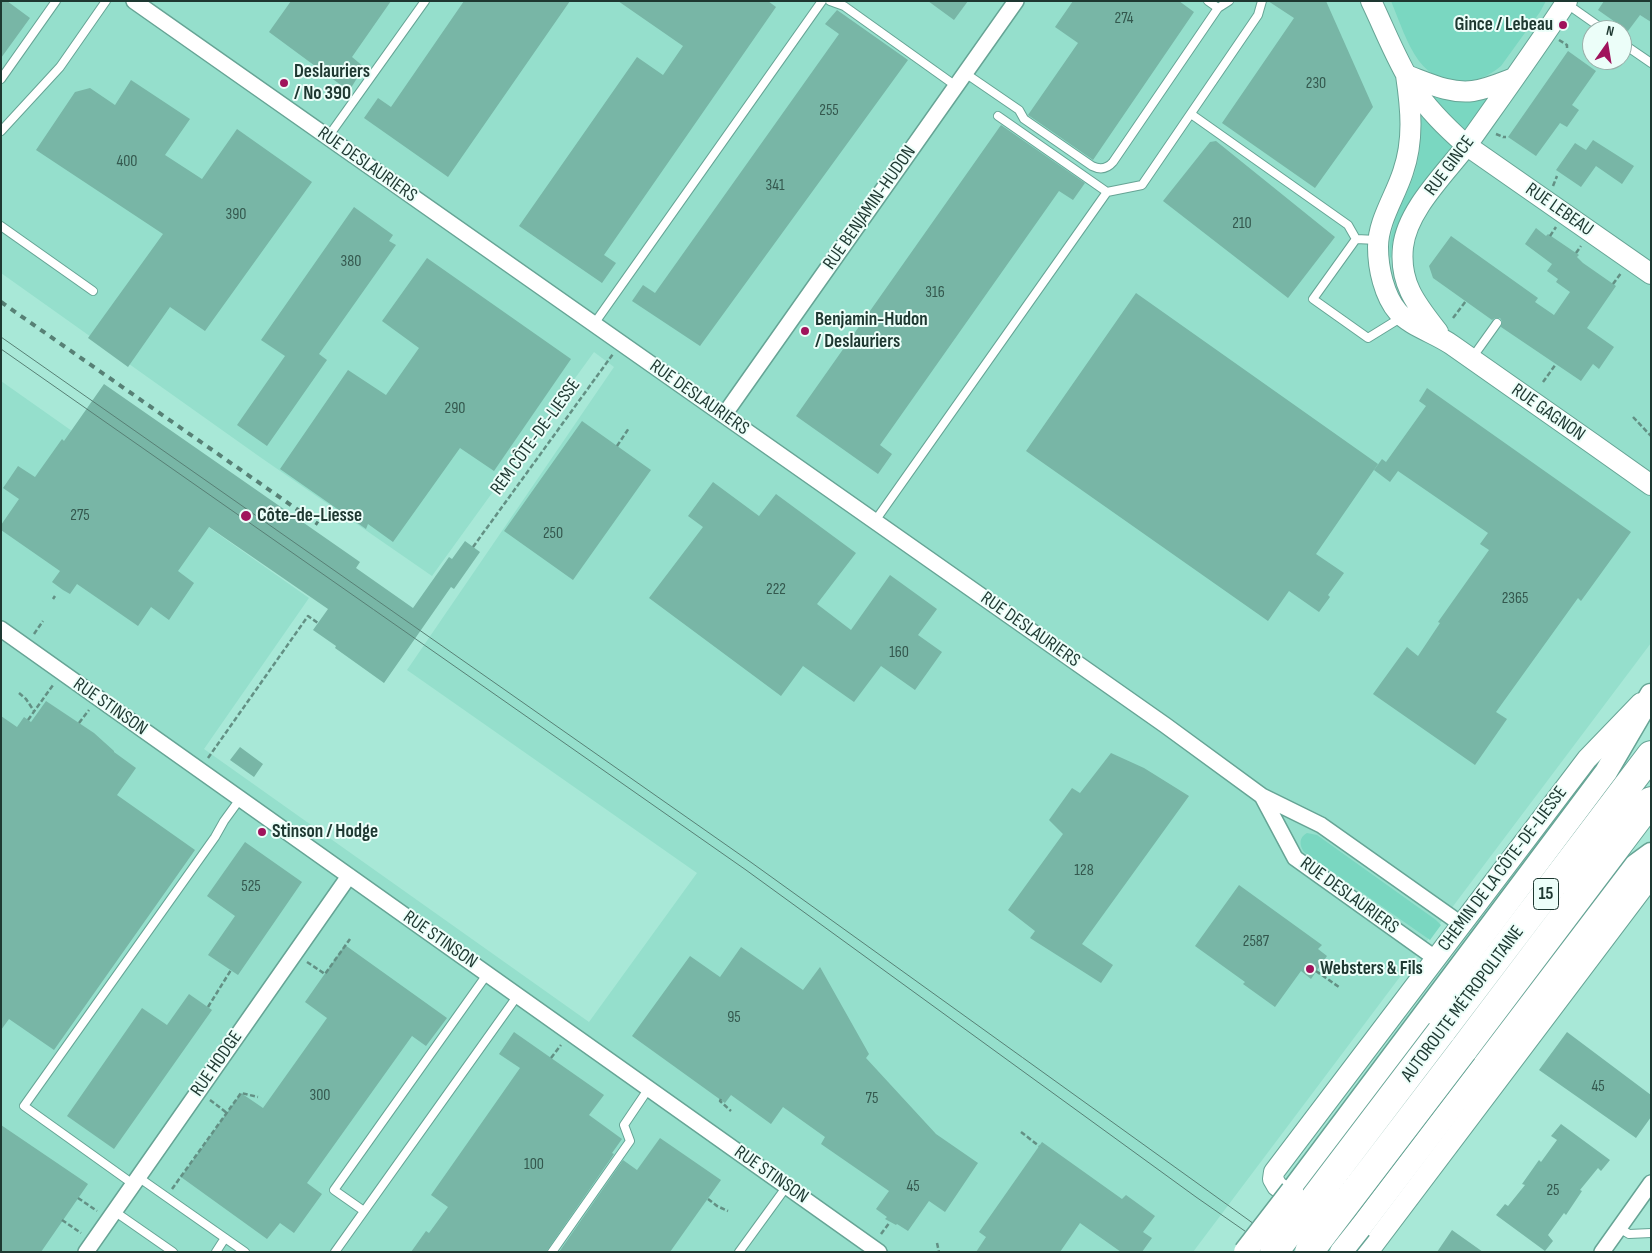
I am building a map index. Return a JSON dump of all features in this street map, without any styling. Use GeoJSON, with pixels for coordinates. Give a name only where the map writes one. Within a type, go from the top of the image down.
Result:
{"type":"FeatureCollection","features":[{"type":"Feature","properties":{"kind":"highway","name":"AUTOROUTE MÉTROPOLITAINE"},"geometry":{"type":"LineString","coordinates":[[1274,1252],[1431,1025],[1651,755]]}},
{"type":"Feature","properties":{"kind":"highway","name":"AUTOROUTE MÉTROPOLITAINE"},"geometry":{"type":"LineString","coordinates":[[1308,1252],[1473,1057],[1651,801]]}},
{"type":"Feature","properties":{"kind":"main road","name":"CHEMIN DE LA CÔTE-DE-LIESSE"},"geometry":{"type":"LineString","coordinates":[[1245,1252],[1431,1025],[1606,772],[1651,694]]}},
{"type":"Feature","properties":{"kind":"main road"},"geometry":{"type":"LineString","coordinates":[[1341,1252],[1473,1057],[1636,866],[1651,854]]}},
{"type":"Feature","properties":{"kind":"street","name":"RUE DESLAURIERS"},"geometry":{"type":"LineString","coordinates":[[134,1],[875,521],[1262,796],[1321,825],[1461,924]]}},
{"type":"Feature","properties":{"kind":"street","name":"RUE BENJAMIN-HUDON"},"geometry":{"type":"LineString","coordinates":[[724,415],[1016,1]]}},
{"type":"Feature","properties":{"kind":"street"},"geometry":{"type":"LineString","coordinates":[[1372,1],[1406,75],[1411,111],[1410,144],[1404,171],[1385,217],[1379,240],[1380,261],[1386,288],[1393,305],[1402,316],[1446,341]]}},
{"type":"Feature","properties":{"kind":"street"},"geometry":{"type":"LineString","coordinates":[[1553,32],[1563,2]]}},
{"type":"Feature","properties":{"kind":"street","name":"RUE GINCE"},"geometry":{"type":"LineString","coordinates":[[1446,341],[1415,304],[1404,272],[1403,247],[1406,235],[1414,215],[1514,78],[1553,32]]}},
{"type":"Feature","properties":{"kind":"street"},"geometry":{"type":"LineString","coordinates":[[1406,75],[1440,88],[1462,91],[1487,88],[1514,78]]}},
{"type":"Feature","properties":{"kind":"street","name":"RUE LEBEAU"},"geometry":{"type":"LineString","coordinates":[[1406,75],[1426,105],[1466,145],[1651,274]]}},
{"type":"Feature","properties":{"kind":"street","name":"RUE GAGNON"},"geometry":{"type":"LineString","coordinates":[[1446,341],[1651,485]]}},
{"type":"Feature","properties":{"kind":"street","name":"RUE STINSON"},"geometry":{"type":"LineString","coordinates":[[1,630],[879,1252]]}},
{"type":"Feature","properties":{"kind":"street","name":"CHEMIN DE LA CÔTE-DE-LIESSE"},"geometry":{"type":"LineString","coordinates":[[1651,694],[1587,759],[1273,1175],[1275,1183],[1368,1252],[1651,877]]}},
{"type":"Feature","properties":{"kind":"street","name":"RUE DESLAURIERS"},"geometry":{"type":"LineString","coordinates":[[1262,796],[1295,858],[1435,958]]}},
{"type":"Feature","properties":{"kind":"street","name":"RUE HODGE"},"geometry":{"type":"LineString","coordinates":[[86,1252],[348,876]]}},
{"type":"Feature","properties":{"kind":"street"},"geometry":{"type":"LineString","coordinates":[[1602,1252],[1651,1183]]}},
{"type":"Feature","properties":{"kind":"lane"},"geometry":{"type":"LineString","coordinates":[[1,79],[56,1]]}},
{"type":"Feature","properties":{"kind":"lane"},"geometry":{"type":"LineString","coordinates":[[1,131],[60,67],[106,1]]}},
{"type":"Feature","properties":{"kind":"lane"},"geometry":{"type":"LineString","coordinates":[[328,138],[425,1]]}},
{"type":"Feature","properties":{"kind":"lane"},"geometry":{"type":"LineString","coordinates":[[594,324],[822,1]]}},
{"type":"Feature","properties":{"kind":"lane"},"geometry":{"type":"LineString","coordinates":[[830,1],[844,6],[956,86]]}},
{"type":"Feature","properties":{"kind":"lane"},"geometry":{"type":"LineString","coordinates":[[1208,1],[1218,8]]}},
{"type":"Feature","properties":{"kind":"lane"},"geometry":{"type":"LineString","coordinates":[[965,73],[1019,110],[1024,119],[1092,166],[1098,169],[1105,168],[1113,162],[1218,8],[1229,1]]}},
{"type":"Feature","properties":{"kind":"lane"},"geometry":{"type":"LineString","coordinates":[[875,521],[1107,192],[1142,185],[1258,16],[1262,1]]}},
{"type":"Feature","properties":{"kind":"lane"},"geometry":{"type":"LineString","coordinates":[[1563,2],[1589,20]]}},
{"type":"Feature","properties":{"kind":"lane"},"geometry":{"type":"LineString","coordinates":[[1632,50],[1651,63]]}},
{"type":"Feature","properties":{"kind":"lane"},"geometry":{"type":"LineString","coordinates":[[1191,114],[1348,224],[1356,239]]}},
{"type":"Feature","properties":{"kind":"lane"},"geometry":{"type":"LineString","coordinates":[[998,116],[1107,192]]}},
{"type":"Feature","properties":{"kind":"lane"},"geometry":{"type":"LineString","coordinates":[[1,226],[93,292]]}},
{"type":"Feature","properties":{"kind":"lane"},"geometry":{"type":"LineString","coordinates":[[1356,239],[1379,240]]}},
{"type":"Feature","properties":{"kind":"lane"},"geometry":{"type":"LineString","coordinates":[[1356,239],[1313,299],[1368,338],[1402,316]]}},
{"type":"Feature","properties":{"kind":"lane"},"geometry":{"type":"LineString","coordinates":[[1472,359],[1497,323]]}},
{"type":"Feature","properties":{"kind":"lane"},"geometry":{"type":"LineString","coordinates":[[240,799],[24,1106],[245,1252]]}},
{"type":"Feature","properties":{"kind":"lane"},"geometry":{"type":"LineString","coordinates":[[364,1212],[334,1190],[488,974]]}},
{"type":"Feature","properties":{"kind":"lane"},"geometry":{"type":"LineString","coordinates":[[335,1252],[518,995]]}},
{"type":"Feature","properties":{"kind":"lane"},"geometry":{"type":"LineString","coordinates":[[552,1252],[630,1141],[624,1125],[650,1088]]}},
{"type":"Feature","properties":{"kind":"lane"},"geometry":{"type":"LineString","coordinates":[[739,1252],[787,1186]]}},
{"type":"Feature","properties":{"kind":"lane"},"geometry":{"type":"LineString","coordinates":[[114,1211],[172,1252]]}},
{"type":"Feature","properties":{"kind":"lane"},"geometry":{"type":"LineString","coordinates":[[1619,1228],[1629,1234],[1651,1233]]}},
{"type":"Feature","properties":{"kind":"lane"},"geometry":{"type":"LineString","coordinates":[[216,1252],[225,1238]]}},
{"type":"Feature","properties":{"kind":"path"},"geometry":{"type":"LineString","coordinates":[[1553,32],[1567,46],[1567,50]]}},
{"type":"Feature","properties":{"kind":"path"},"geometry":{"type":"LineString","coordinates":[[1551,190],[1557,176]]}},
{"type":"Feature","properties":{"kind":"path"},"geometry":{"type":"LineString","coordinates":[[1550,236],[1558,224]]}},
{"type":"Feature","properties":{"kind":"path"},"geometry":{"type":"LineString","coordinates":[[1576,253],[1584,242]]}},
{"type":"Feature","properties":{"kind":"path"},"geometry":{"type":"LineString","coordinates":[[1613,284],[1623,270]]}},
{"type":"Feature","properties":{"kind":"path"},"geometry":{"type":"LineString","coordinates":[[1454,318],[1466,301]]}},
{"type":"Feature","properties":{"kind":"path","name":"REM CÔTE-DE-LIESSE"},"geometry":{"type":"LineString","coordinates":[[473,547],[621,343]]}},
{"type":"Feature","properties":{"kind":"path"},"geometry":{"type":"LineString","coordinates":[[1543,382],[1556,364]]}},
{"type":"Feature","properties":{"kind":"path"},"geometry":{"type":"LineString","coordinates":[[1634,417],[1651,436]]}},
{"type":"Feature","properties":{"kind":"path"},"geometry":{"type":"LineString","coordinates":[[617,446],[629,428]]}},
{"type":"Feature","properties":{"kind":"path"},"geometry":{"type":"LineString","coordinates":[[199,770],[308,616],[318,623]]}},
{"type":"Feature","properties":{"kind":"path"},"geometry":{"type":"LineString","coordinates":[[34,634],[43,621]]}},
{"type":"Feature","properties":{"kind":"path"},"geometry":{"type":"LineString","coordinates":[[28,720],[52,685]]}},
{"type":"Feature","properties":{"kind":"path"},"geometry":{"type":"LineString","coordinates":[[19,693],[26,699],[34,711]]}},
{"type":"Feature","properties":{"kind":"path"},"geometry":{"type":"LineString","coordinates":[[79,723],[89,710]]}},
{"type":"Feature","properties":{"kind":"path"},"geometry":{"type":"LineString","coordinates":[[306,961],[325,974],[350,939]]}},
{"type":"Feature","properties":{"kind":"path"},"geometry":{"type":"LineString","coordinates":[[208,1007],[230,970]]}},
{"type":"Feature","properties":{"kind":"path"},"geometry":{"type":"LineString","coordinates":[[1316,971],[1339,987]]}},
{"type":"Feature","properties":{"kind":"path"},"geometry":{"type":"LineString","coordinates":[[551,1058],[561,1045]]}},
{"type":"Feature","properties":{"kind":"path"},"geometry":{"type":"LineString","coordinates":[[181,1177],[241,1093],[258,1097]]}},
{"type":"Feature","properties":{"kind":"path"},"geometry":{"type":"LineString","coordinates":[[208,1099],[227,1113]]}},
{"type":"Feature","properties":{"kind":"path"},"geometry":{"type":"LineString","coordinates":[[721,1099],[720,1101],[731,1111]]}},
{"type":"Feature","properties":{"kind":"path"},"geometry":{"type":"LineString","coordinates":[[1020,1132],[1039,1146]]}},
{"type":"Feature","properties":{"kind":"path"},"geometry":{"type":"LineString","coordinates":[[78,1198],[97,1211]]}},
{"type":"Feature","properties":{"kind":"path"},"geometry":{"type":"LineString","coordinates":[[708,1199],[728,1211]]}},
{"type":"Feature","properties":{"kind":"path"},"geometry":{"type":"LineString","coordinates":[[62,1220],[81,1234]]}},
{"type":"Feature","properties":{"kind":"path"},"geometry":{"type":"LineString","coordinates":[[881,1234],[890,1222]]}},
{"type":"Feature","properties":{"kind":"path"},"geometry":{"type":"LineString","coordinates":[[937,1242],[939,1252]]}},
{"type":"Feature","properties":{"kind":"shaded area"},"geometry":{"type":"Polygon","coordinates":[[[1,1],[1651,1],[1651,643],[1193,1252],[1,1252],[1,381],[309,598],[204,749],[589,1022],[697,873],[407,670],[614,367],[594,352],[432,576],[260,457],[1,273],[1,1]]]}},
{"type":"Feature","properties":{"kind":"shaded area"},"geometry":{"type":"Polygon","coordinates":[[[1391,1],[1546,1],[1501,66],[1481,78],[1459,82],[1437,77],[1419,61],[1407,40],[1391,1]]]}},
{"type":"Feature","properties":{"kind":"shaded area"},"geometry":{"type":"Polygon","coordinates":[[[1429,93],[1451,101],[1485,98],[1486,102],[1463,132],[1429,93]]]}},
{"type":"Feature","properties":{"kind":"shaded area"},"geometry":{"type":"Polygon","coordinates":[[[1422,113],[1453,146],[1404,212],[1397,227],[1391,258],[1390,244],[1392,231],[1415,173],[1418,160],[1422,113]]]}},
{"type":"Feature","properties":{"kind":"shaded area"},"geometry":{"type":"Polygon","coordinates":[[[1307,833],[1317,835],[1436,920],[1441,925],[1430,940],[1304,852],[1301,847],[1301,841],[1302,837],[1307,833]]]}},
{"type":"Feature","properties":{"kind":"building"},"geometry":{"type":"Polygon","coordinates":[[[1,1],[7,1],[30,18],[1,58],[1,1]]]}},
{"type":"Feature","properties":{"kind":"building"},"geometry":{"type":"Polygon","coordinates":[[[291,1],[391,1],[352,57],[364,67],[349,91],[269,32],[291,1]]]}},
{"type":"Feature","properties":{"kind":"building"},"geometry":{"type":"Polygon","coordinates":[[[464,1],[570,1],[448,177],[364,118],[378,98],[391,107],[464,1]]]}},
{"type":"Feature","properties":{"kind":"building"},"geometry":{"type":"Polygon","coordinates":[[[618,1],[768,1],[776,7],[604,255],[616,263],[602,283],[519,226],[637,57],[663,75],[683,46],[618,1]]]}},
{"type":"Feature","properties":{"kind":"building"},"geometry":{"type":"Polygon","coordinates":[[[928,1],[968,1],[954,20],[928,1]]]}},
{"type":"Feature","properties":{"kind":"building"},"geometry":{"type":"Polygon","coordinates":[[[1073,1],[1179,1],[1194,12],[1093,160],[1028,115],[1078,43],[1055,27],[1073,1]]]}},
{"type":"Feature","properties":{"kind":"building"},"geometry":{"type":"Polygon","coordinates":[[[1268,1],[1326,1],[1373,107],[1315,188],[1222,123],[1294,18],[1268,1]]]}},
{"type":"Feature","properties":{"kind":"building"},"geometry":{"type":"Polygon","coordinates":[[[1604,1],[1651,1],[1651,22],[1640,15],[1632,26],[1632,20],[1612,20],[1598,10],[1604,1]]]}},
{"type":"Feature","properties":{"kind":"building"},"geometry":{"type":"Polygon","coordinates":[[[837,10],[908,60],[700,346],[632,301],[643,285],[655,293],[839,34],[825,24],[837,10]]]}},
{"type":"Feature","properties":{"kind":"building"},"geometry":{"type":"Polygon","coordinates":[[[1568,51],[1582,61],[1582,70],[1596,71],[1572,105],[1579,110],[1567,127],[1560,123],[1536,156],[1508,137],[1568,51]]]}},
{"type":"Feature","properties":{"kind":"building"},"geometry":{"type":"Polygon","coordinates":[[[131,80],[190,119],[165,155],[202,179],[237,129],[312,182],[205,331],[170,307],[128,367],[88,338],[163,234],[36,150],[75,92],[90,88],[115,105],[131,80]]]}},
{"type":"Feature","properties":{"kind":"building"},"geometry":{"type":"Polygon","coordinates":[[[1001,125],[1085,183],[1073,200],[1059,191],[880,445],[892,454],[878,474],[796,416],[1001,125]]]}},
{"type":"Feature","properties":{"kind":"building"},"geometry":{"type":"Polygon","coordinates":[[[1593,140],[1634,166],[1622,184],[1596,166],[1581,187],[1556,170],[1575,143],[1586,150],[1593,140]]]}},
{"type":"Feature","properties":{"kind":"building"},"geometry":{"type":"Polygon","coordinates":[[[1216,141],[1335,237],[1288,298],[1163,201],[1210,142],[1216,141]]]}},
{"type":"Feature","properties":{"kind":"building"},"geometry":{"type":"Polygon","coordinates":[[[354,207],[393,235],[389,241],[396,245],[319,354],[327,360],[267,446],[237,425],[285,356],[261,340],[354,207]]]}},
{"type":"Feature","properties":{"kind":"building"},"geometry":{"type":"Polygon","coordinates":[[[1536,228],[1579,255],[1577,257],[1583,263],[1616,286],[1587,328],[1614,347],[1599,369],[1593,364],[1581,381],[1501,327],[1502,321],[1500,318],[1492,320],[1433,278],[1429,266],[1451,236],[1538,298],[1535,302],[1554,315],[1570,292],[1556,282],[1558,279],[1547,271],[1552,264],[1525,244],[1536,228]]]}},
{"type":"Feature","properties":{"kind":"building"},"geometry":{"type":"Polygon","coordinates":[[[427,258],[571,359],[494,471],[460,448],[393,542],[368,524],[366,529],[280,469],[348,370],[386,395],[419,348],[382,321],[427,258]]]}},
{"type":"Feature","properties":{"kind":"building"},"geometry":{"type":"Polygon","coordinates":[[[1136,293],[1378,464],[1316,554],[1344,573],[1328,595],[1330,597],[1319,612],[1289,591],[1268,621],[1026,451],[1136,293]]]}},
{"type":"Feature","properties":{"kind":"building"},"geometry":{"type":"Polygon","coordinates":[[[104,384],[360,562],[356,568],[413,608],[449,557],[452,559],[465,541],[480,552],[454,589],[451,587],[384,683],[313,630],[328,609],[209,527],[178,571],[194,583],[169,620],[151,607],[138,626],[77,584],[70,594],[63,590],[52,582],[60,571],[1,530],[1,525],[19,499],[3,488],[18,466],[35,477],[62,439],[64,441],[104,384]]]}},
{"type":"Feature","properties":{"kind":"building"},"geometry":{"type":"Polygon","coordinates":[[[1427,388],[1631,532],[1581,601],[1578,598],[1496,712],[1507,719],[1475,765],[1373,694],[1407,647],[1418,656],[1440,623],[1438,622],[1489,550],[1480,544],[1488,533],[1398,471],[1390,482],[1374,470],[1382,459],[1386,462],[1426,406],[1419,401],[1427,388]]]}},
{"type":"Feature","properties":{"kind":"building"},"geometry":{"type":"Polygon","coordinates":[[[582,421],[651,470],[573,580],[504,531],[582,421]]]}},
{"type":"Feature","properties":{"kind":"building"},"geometry":{"type":"Polygon","coordinates":[[[713,482],[759,516],[776,494],[856,553],[817,604],[851,630],[890,575],[937,609],[918,635],[942,652],[915,690],[881,666],[854,702],[803,666],[781,696],[649,598],[703,527],[688,516],[713,482]]]}},
{"type":"Feature","properties":{"kind":"building"},"geometry":{"type":"Polygon","coordinates":[[[46,701],[94,733],[114,752],[136,768],[117,795],[195,850],[54,1050],[9,1019],[1,1030],[1,716],[17,727],[24,717],[31,722],[46,701]]]}},
{"type":"Feature","properties":{"kind":"building"},"geometry":{"type":"Polygon","coordinates":[[[240,747],[263,764],[254,777],[230,760],[240,747]]]}},
{"type":"Feature","properties":{"kind":"building"},"geometry":{"type":"Polygon","coordinates":[[[1111,753],[1144,768],[1189,796],[1082,944],[1113,965],[1101,983],[1030,938],[1035,931],[1008,910],[1063,834],[1049,820],[1072,788],[1080,793],[1111,753]]]}},
{"type":"Feature","properties":{"kind":"building"},"geometry":{"type":"Polygon","coordinates":[[[245,842],[302,882],[238,975],[208,955],[235,916],[207,896],[245,842]]]}},
{"type":"Feature","properties":{"kind":"building"},"geometry":{"type":"Polygon","coordinates":[[[1239,885],[1322,945],[1318,949],[1327,956],[1311,979],[1301,971],[1275,1007],[1243,984],[1245,982],[1195,946],[1239,885]]]}},
{"type":"Feature","properties":{"kind":"building"},"geometry":{"type":"Polygon","coordinates":[[[345,945],[447,1018],[426,1046],[412,1036],[307,1183],[322,1194],[294,1233],[280,1223],[267,1239],[181,1177],[241,1093],[263,1108],[327,1018],[305,1002],[345,945]]]}},
{"type":"Feature","properties":{"kind":"building"},"geometry":{"type":"Polygon","coordinates":[[[741,947],[803,990],[820,967],[869,1054],[866,1058],[936,1134],[978,1163],[945,1212],[929,1201],[908,1231],[885,1219],[887,1217],[876,1209],[889,1191],[821,1144],[825,1137],[783,1107],[771,1124],[731,1095],[725,1103],[632,1036],[690,956],[720,977],[741,947]]]}},
{"type":"Feature","properties":{"kind":"building"},"geometry":{"type":"Polygon","coordinates":[[[189,994],[212,1010],[114,1149],[67,1116],[142,1008],[167,1025],[189,994]]]}},
{"type":"Feature","properties":{"kind":"building"},"geometry":{"type":"Polygon","coordinates":[[[514,1032],[604,1095],[589,1115],[622,1139],[612,1153],[614,1154],[546,1252],[411,1252],[426,1231],[429,1233],[448,1207],[431,1195],[520,1068],[499,1054],[514,1032]]]}},
{"type":"Feature","properties":{"kind":"building"},"geometry":{"type":"Polygon","coordinates":[[[1567,1032],[1651,1095],[1651,1117],[1636,1138],[1539,1070],[1567,1032]]]}},
{"type":"Feature","properties":{"kind":"building"},"geometry":{"type":"Polygon","coordinates":[[[1561,1124],[1610,1160],[1601,1171],[1598,1168],[1580,1190],[1582,1191],[1566,1215],[1564,1213],[1548,1235],[1553,1241],[1545,1251],[1496,1215],[1505,1204],[1508,1206],[1525,1185],[1522,1184],[1539,1160],[1541,1162],[1557,1140],[1551,1136],[1561,1124]]]}},
{"type":"Feature","properties":{"kind":"building"},"geometry":{"type":"Polygon","coordinates":[[[1,1125],[88,1184],[41,1252],[1,1252],[1,1125]]]}},
{"type":"Feature","properties":{"kind":"building"},"geometry":{"type":"Polygon","coordinates":[[[660,1138],[721,1180],[670,1252],[559,1252],[623,1160],[637,1170],[660,1138]]]}},
{"type":"Feature","properties":{"kind":"building"},"geometry":{"type":"Polygon","coordinates":[[[1042,1142],[1122,1199],[1126,1195],[1155,1216],[1143,1232],[1152,1238],[1142,1252],[1121,1252],[1080,1223],[1060,1252],[976,1252],[986,1237],[979,1232],[1042,1142]]]}},
{"type":"Feature","properties":{"kind":"building"},"geometry":{"type":"Polygon","coordinates":[[[1452,1230],[1483,1252],[1437,1252],[1452,1230]]]}},
{"type":"Feature","properties":{"kind":"tram line"},"geometry":{"type":"LineString","coordinates":[[1,337],[752,863],[1293,1252]]}},
{"type":"Feature","properties":{"kind":"tram line"},"geometry":{"type":"LineString","coordinates":[[1,349],[746,870],[1196,1197],[1275,1252]]}},
{"type":"Feature","properties":{"kind":"railway"},"geometry":{"type":"LineString","coordinates":[[1,302],[318,524]]}},
{"type":"Feature","properties":{"kind":"place","name":"Gince / Lebeau"},"geometry":{"type":"Point","coordinates":[1563,25]}},
{"type":"Feature","properties":{"kind":"place","name":"Deslauriers / No 390"},"geometry":{"type":"Point","coordinates":[284,83]}},
{"type":"Feature","properties":{"kind":"place","name":"Benjamin-Hudon / Deslauriers"},"geometry":{"type":"Point","coordinates":[805,331]}},
{"type":"Feature","properties":{"kind":"place","name":"Côte-de-Liesse"},"geometry":{"type":"Point","coordinates":[246,516]}},
{"type":"Feature","properties":{"kind":"place","name":"Stinson / Hodge"},"geometry":{"type":"Point","coordinates":[262,832]}},
{"type":"Feature","properties":{"kind":"place","name":"Websters & Fils"},"geometry":{"type":"Point","coordinates":[1310,969]}}]}
